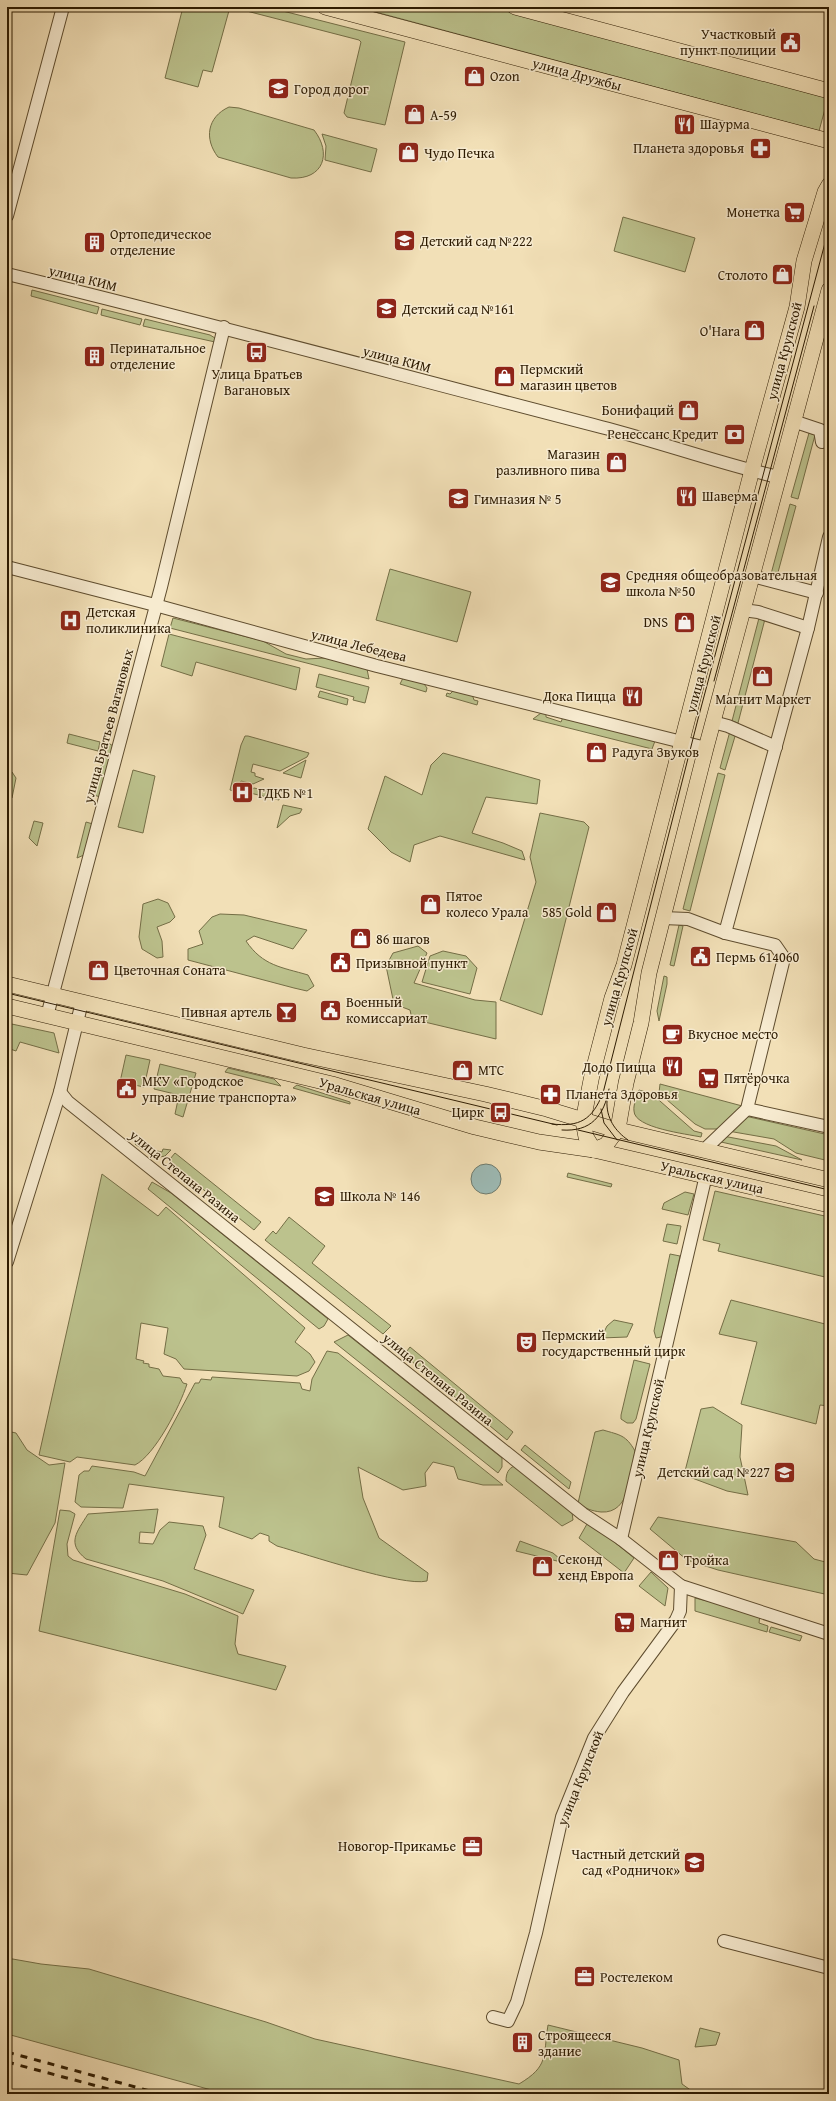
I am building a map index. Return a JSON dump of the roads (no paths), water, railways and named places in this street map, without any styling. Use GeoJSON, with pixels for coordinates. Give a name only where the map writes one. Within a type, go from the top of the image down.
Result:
{"type":"FeatureCollection","features":[{"type":"Feature","properties":{"kind":"main road","name":"улица Дружбы"},"geometry":{"type":"LineString","coordinates":[[325,7],[829,141]]}},
{"type":"Feature","properties":{"kind":"main road"},"geometry":{"type":"LineString","coordinates":[[515,7],[829,91]]}},
{"type":"Feature","properties":{"kind":"main road","name":"улица Крупской"},"geometry":{"type":"LineString","coordinates":[[583,1121],[594,1067],[612,998],[624,965],[752,470],[797,307],[804,261],[825,192],[829,185]]}},
{"type":"Feature","properties":{"kind":"main road","name":"улица Крупской"},"geometry":{"type":"LineString","coordinates":[[618,1130],[626,1083],[641,1023],[648,973],[706,748],[829,290]]}},
{"type":"Feature","properties":{"kind":"main road","name":"Уральская улица"},"geometry":{"type":"LineString","coordinates":[[7,984],[388,1075],[479,1092],[547,1109],[583,1121],[618,1130],[829,1180]]}},
{"type":"Feature","properties":{"kind":"main road","name":"Уральская улица"},"geometry":{"type":"LineString","coordinates":[[7,1006],[76,1024],[332,1084],[475,1127],[539,1142],[594,1150],[829,1205]]}},
{"type":"Feature","properties":{"kind":"main road"},"geometry":{"type":"LineString","coordinates":[[583,1121],[586,1137],[594,1150],[606,1145],[618,1130]]}},
{"type":"Feature","properties":{"kind":"street"},"geometry":{"type":"LineString","coordinates":[[7,216],[63,7]]}},
{"type":"Feature","properties":{"kind":"street","name":"улица КИМ"},"geometry":{"type":"LineString","coordinates":[[7,274],[224,327],[282,344],[602,427],[778,478]]}},
{"type":"Feature","properties":{"kind":"street","name":"улица Братьев Вагановых"},"geometry":{"type":"LineString","coordinates":[[47,1016],[51,995],[156,605],[224,327]]}},
{"type":"Feature","properties":{"kind":"street"},"geometry":{"type":"LineString","coordinates":[[793,421],[820,430],[822,442]]}},
{"type":"Feature","properties":{"kind":"street"},"geometry":{"type":"LineString","coordinates":[[725,933],[808,628],[829,537]]}},
{"type":"Feature","properties":{"kind":"street","name":"улица Лебедева"},"geometry":{"type":"LineString","coordinates":[[7,567],[156,605],[377,666],[706,748]]}},
{"type":"Feature","properties":{"kind":"street"},"geometry":{"type":"LineString","coordinates":[[752,576],[817,593]]}},
{"type":"Feature","properties":{"kind":"street"},"geometry":{"type":"LineString","coordinates":[[743,610],[758,612],[808,628]]}},
{"type":"Feature","properties":{"kind":"street"},"geometry":{"type":"LineString","coordinates":[[713,722],[728,726],[776,746]]}},
{"type":"Feature","properties":{"kind":"street"},"geometry":{"type":"LineString","coordinates":[[663,918],[688,919],[725,933],[776,945],[784,958],[747,1109],[703,1151]]}},
{"type":"Feature","properties":{"kind":"street"},"geometry":{"type":"LineString","coordinates":[[7,1262],[60,1092],[82,1002]]}},
{"type":"Feature","properties":{"kind":"street","name":"улица Степана Разина"},"geometry":{"type":"LineString","coordinates":[[60,1092],[68,1102],[341,1322],[583,1514],[621,1539],[681,1586],[829,1634]]}},
{"type":"Feature","properties":{"kind":"street"},"geometry":{"type":"LineString","coordinates":[[747,1109],[829,1127]]}},
{"type":"Feature","properties":{"kind":"street","name":"улица Крупской"},"geometry":{"type":"LineString","coordinates":[[621,1539],[706,1175]]}},
{"type":"Feature","properties":{"kind":"street","name":"улица Крупской"},"geometry":{"type":"LineString","coordinates":[[493,2017],[508,2021],[517,2002],[536,1933],[562,1817],[594,1738],[623,1692],[676,1620],[680,1611],[681,1586]]}},
{"type":"Feature","properties":{"kind":"street"},"geometry":{"type":"LineString","coordinates":[[724,1942],[829,1968]]}},
{"type":"Feature","properties":{"kind":"water"},"geometry":{"type":"Polygon","coordinates":[[[486,1164],[497,1168],[501,1179],[497,1190],[486,1194],[475,1190],[471,1179],[475,1168],[486,1164]]]}},
{"type":"Feature","properties":{"kind":"tram line"},"geometry":{"type":"LineString","coordinates":[[552,1124],[562,1125],[578,1123],[584,1120],[594,1110],[603,1093],[698,719],[829,228]]}},
{"type":"Feature","properties":{"kind":"tram line"},"geometry":{"type":"LineString","coordinates":[[714,681],[814,306]]}},
{"type":"Feature","properties":{"kind":"tram line"},"geometry":{"type":"LineString","coordinates":[[7,993],[557,1125]]}},
{"type":"Feature","properties":{"kind":"tram line"},"geometry":{"type":"LineString","coordinates":[[562,1130],[581,1128],[594,1120],[604,1107],[609,1089]]}},
{"type":"Feature","properties":{"kind":"tram line"},"geometry":{"type":"LineString","coordinates":[[607,1101],[608,1113],[612,1124],[628,1140]]}},
{"type":"Feature","properties":{"kind":"tram line"},"geometry":{"type":"LineString","coordinates":[[601,1109],[604,1123],[617,1140]]}},
{"type":"Feature","properties":{"kind":"tram line"},"geometry":{"type":"LineString","coordinates":[[578,1130],[829,1190]]}},
{"type":"Feature","properties":{"kind":"railway"},"geometry":{"type":"LineString","coordinates":[[7,2052],[161,2094]]}},
{"type":"Feature","properties":{"kind":"railway"},"geometry":{"type":"LineString","coordinates":[[7,2062],[127,2094]]}},
{"type":"Feature","properties":{"kind":"place","name":"Участковый пункт полиции"},"geometry":{"type":"Point","coordinates":[791,42]}},
{"type":"Feature","properties":{"kind":"place","name":"Ozon"},"geometry":{"type":"Point","coordinates":[475,76]}},
{"type":"Feature","properties":{"kind":"place","name":"Город дорог"},"geometry":{"type":"Point","coordinates":[278,89]}},
{"type":"Feature","properties":{"kind":"place","name":"А-59"},"geometry":{"type":"Point","coordinates":[414,115]}},
{"type":"Feature","properties":{"kind":"place","name":"Шаурма"},"geometry":{"type":"Point","coordinates":[685,124]}},
{"type":"Feature","properties":{"kind":"place","name":"Планета здоровья"},"geometry":{"type":"Point","coordinates":[760,148]}},
{"type":"Feature","properties":{"kind":"place","name":"Чудо Печка"},"geometry":{"type":"Point","coordinates":[408,153]}},
{"type":"Feature","properties":{"kind":"place","name":"Монетка"},"geometry":{"type":"Point","coordinates":[795,212]}},
{"type":"Feature","properties":{"kind":"place","name":"Детский сад №222"},"geometry":{"type":"Point","coordinates":[404,241]}},
{"type":"Feature","properties":{"kind":"place","name":"Ортопедическое отделение"},"geometry":{"type":"Point","coordinates":[95,242]}},
{"type":"Feature","properties":{"kind":"place","name":"Столото"},"geometry":{"type":"Point","coordinates":[783,275]}},
{"type":"Feature","properties":{"kind":"place","name":"Детский сад №161"},"geometry":{"type":"Point","coordinates":[386,309]}},
{"type":"Feature","properties":{"kind":"place","name":"O'Hara"},"geometry":{"type":"Point","coordinates":[755,331]}},
{"type":"Feature","properties":{"kind":"place","name":"Улица Братьев Вагановых"},"geometry":{"type":"Point","coordinates":[257,352]}},
{"type":"Feature","properties":{"kind":"place","name":"Перинатальное отделение"},"geometry":{"type":"Point","coordinates":[95,356]}},
{"type":"Feature","properties":{"kind":"place","name":"Пермский магазин цветов"},"geometry":{"type":"Point","coordinates":[505,377]}},
{"type":"Feature","properties":{"kind":"place","name":"Бонифаций"},"geometry":{"type":"Point","coordinates":[689,410]}},
{"type":"Feature","properties":{"kind":"place","name":"Ренессанс Кредит"},"geometry":{"type":"Point","coordinates":[734,434]}},
{"type":"Feature","properties":{"kind":"place","name":"Магазин разливного пива"},"geometry":{"type":"Point","coordinates":[616,462]}},
{"type":"Feature","properties":{"kind":"place","name":"Шаверма"},"geometry":{"type":"Point","coordinates":[686,496]}},
{"type":"Feature","properties":{"kind":"place","name":"Гимназия № 5"},"geometry":{"type":"Point","coordinates":[459,499]}},
{"type":"Feature","properties":{"kind":"place","name":"Средняя общеобразовательная школа №50"},"geometry":{"type":"Point","coordinates":[611,583]}},
{"type":"Feature","properties":{"kind":"place","name":"Детская поликлиника"},"geometry":{"type":"Point","coordinates":[70,620]}},
{"type":"Feature","properties":{"kind":"place","name":"DNS"},"geometry":{"type":"Point","coordinates":[684,622]}},
{"type":"Feature","properties":{"kind":"place","name":"Магнит Маркет"},"geometry":{"type":"Point","coordinates":[763,677]}},
{"type":"Feature","properties":{"kind":"place","name":"Дока Пицца"},"geometry":{"type":"Point","coordinates":[632,696]}},
{"type":"Feature","properties":{"kind":"place","name":"Радуга Звуков"},"geometry":{"type":"Point","coordinates":[597,752]}},
{"type":"Feature","properties":{"kind":"place","name":"ГДКБ №1"},"geometry":{"type":"Point","coordinates":[243,793]}},
{"type":"Feature","properties":{"kind":"place","name":"Пятое колесо Урала"},"geometry":{"type":"Point","coordinates":[431,904]}},
{"type":"Feature","properties":{"kind":"place","name":"585 Gold"},"geometry":{"type":"Point","coordinates":[607,912]}},
{"type":"Feature","properties":{"kind":"place","name":"86 шагов"},"geometry":{"type":"Point","coordinates":[360,939]}},
{"type":"Feature","properties":{"kind":"place","name":"Пермь 614060"},"geometry":{"type":"Point","coordinates":[700,957]}},
{"type":"Feature","properties":{"kind":"place","name":"Призывной пункт"},"geometry":{"type":"Point","coordinates":[341,963]}},
{"type":"Feature","properties":{"kind":"place","name":"Цветочная Соната"},"geometry":{"type":"Point","coordinates":[98,970]}},
{"type":"Feature","properties":{"kind":"place","name":"Военный комиссариат"},"geometry":{"type":"Point","coordinates":[330,1010]}},
{"type":"Feature","properties":{"kind":"place","name":"Пивная артель"},"geometry":{"type":"Point","coordinates":[287,1012]}},
{"type":"Feature","properties":{"kind":"place","name":"Вкусное место"},"geometry":{"type":"Point","coordinates":[673,1034]}},
{"type":"Feature","properties":{"kind":"place","name":"Додо Пицца"},"geometry":{"type":"Point","coordinates":[672,1067]}},
{"type":"Feature","properties":{"kind":"place","name":"МТС"},"geometry":{"type":"Point","coordinates":[463,1070]}},
{"type":"Feature","properties":{"kind":"place","name":"Пятёрочка"},"geometry":{"type":"Point","coordinates":[708,1078]}},
{"type":"Feature","properties":{"kind":"place","name":"МКУ «Городское управление транспорта»"},"geometry":{"type":"Point","coordinates":[127,1089]}},
{"type":"Feature","properties":{"kind":"place","name":"Планета Здоровья"},"geometry":{"type":"Point","coordinates":[551,1094]}},
{"type":"Feature","properties":{"kind":"place","name":"Цирк"},"geometry":{"type":"Point","coordinates":[500,1112]}},
{"type":"Feature","properties":{"kind":"place","name":"Школа № 146"},"geometry":{"type":"Point","coordinates":[324,1196]}},
{"type":"Feature","properties":{"kind":"place","name":"Пермский государственный цирк"},"geometry":{"type":"Point","coordinates":[527,1343]}},
{"type":"Feature","properties":{"kind":"place","name":"Детский сад №227"},"geometry":{"type":"Point","coordinates":[785,1472]}},
{"type":"Feature","properties":{"kind":"place","name":"Тройка"},"geometry":{"type":"Point","coordinates":[669,1560]}},
{"type":"Feature","properties":{"kind":"place","name":"Секонд хенд Европа"},"geometry":{"type":"Point","coordinates":[543,1567]}},
{"type":"Feature","properties":{"kind":"place","name":"Магнит"},"geometry":{"type":"Point","coordinates":[624,1622]}},
{"type":"Feature","properties":{"kind":"place","name":"Новогор-Прикамье"},"geometry":{"type":"Point","coordinates":[472,1846]}},
{"type":"Feature","properties":{"kind":"place","name":"Частный детский сад «Родничок»"},"geometry":{"type":"Point","coordinates":[695,1862]}},
{"type":"Feature","properties":{"kind":"place","name":"Ростелеком"},"geometry":{"type":"Point","coordinates":[584,1977]}},
{"type":"Feature","properties":{"kind":"place","name":"Строящееся здание"},"geometry":{"type":"Point","coordinates":[523,2043]}}]}
